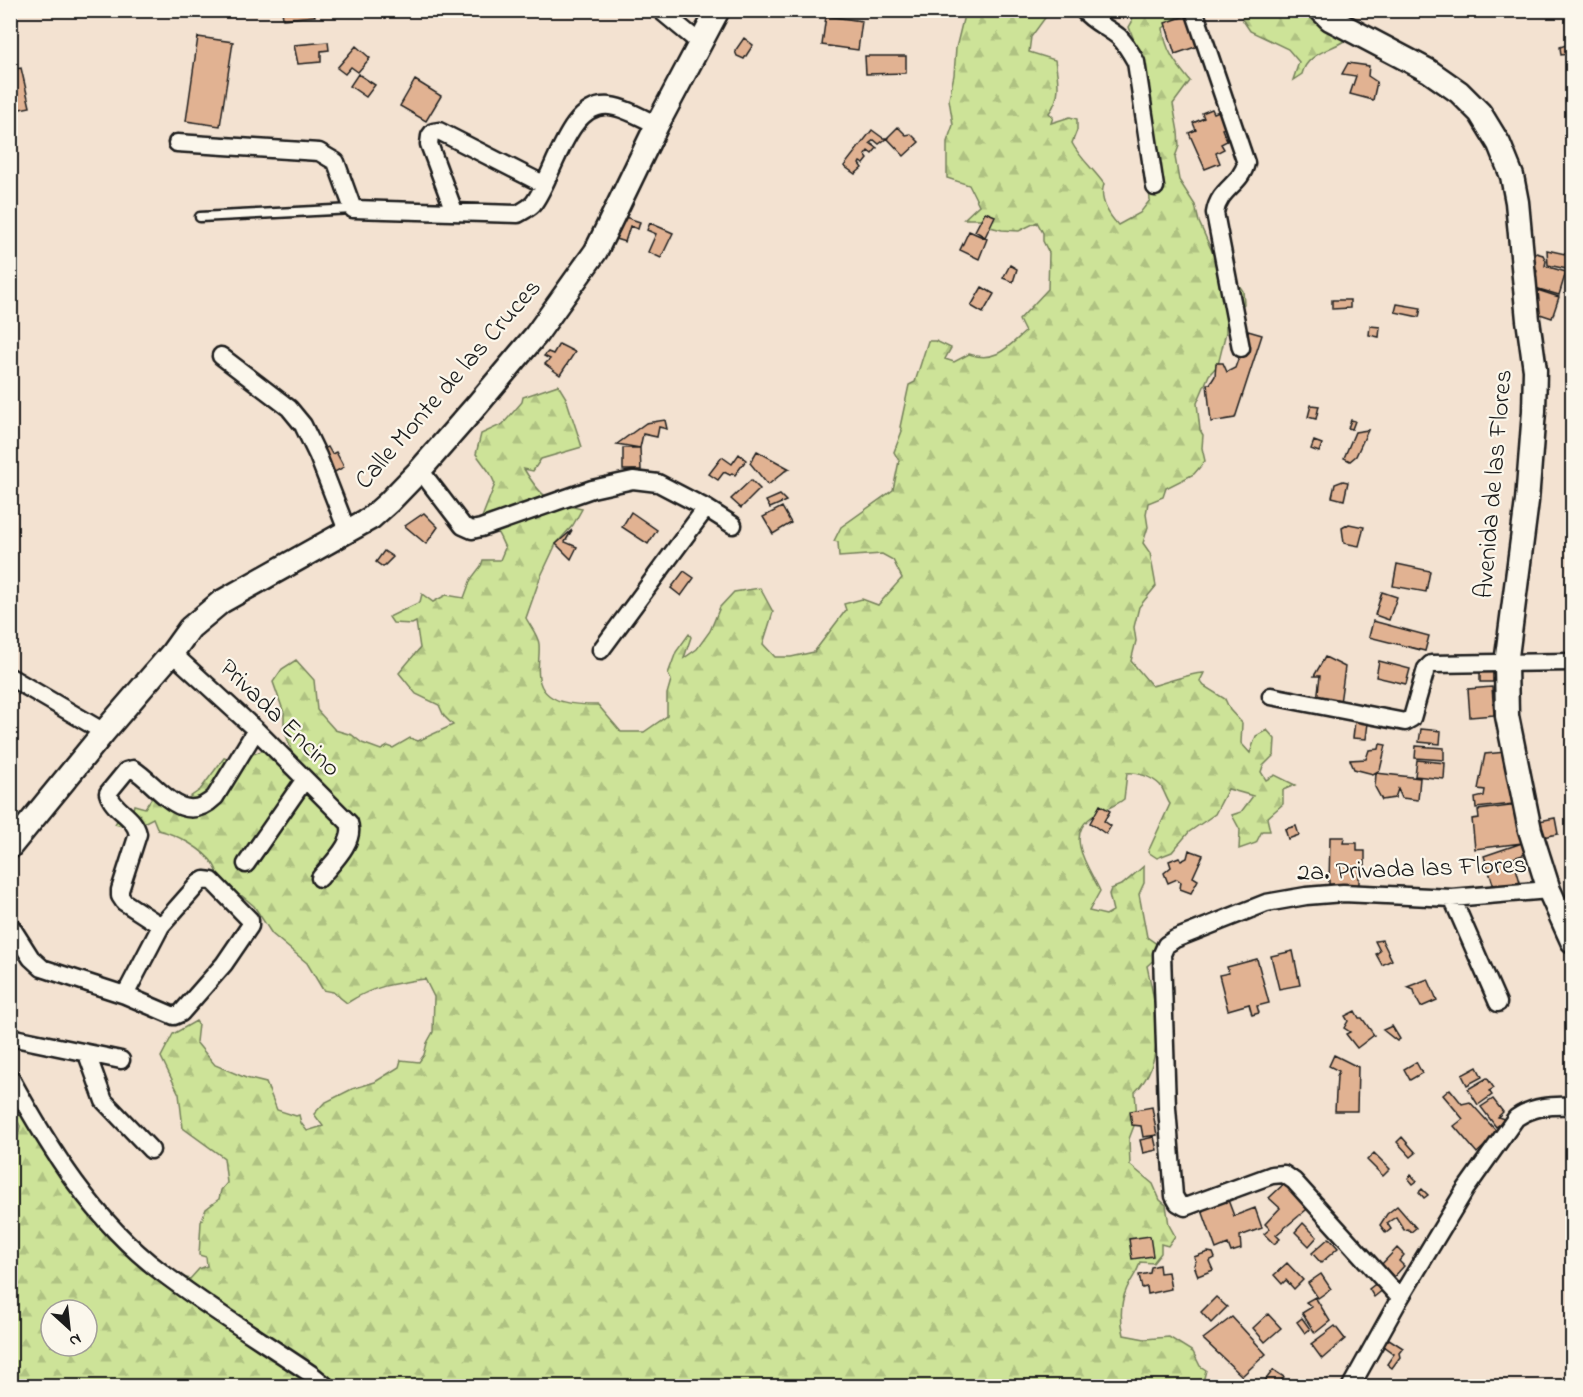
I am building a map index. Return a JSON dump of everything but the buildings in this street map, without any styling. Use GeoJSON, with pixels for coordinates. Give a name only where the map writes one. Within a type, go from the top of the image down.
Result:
{"type":"FeatureCollection","features":[{"type":"Feature","properties":{"kind":"street"},"geometry":{"type":"LineString","coordinates":[[660,10],[701,44]]}},
{"type":"Feature","properties":{"kind":"street","name":"Calle Monte de las Cruces"},"geometry":{"type":"LineString","coordinates":[[10,847],[172,653],[190,628],[221,602],[371,518],[420,470],[536,335],[596,251],[657,125],[718,10]]}},
{"type":"Feature","properties":{"kind":"street"},"geometry":{"type":"LineString","coordinates":[[1083,10],[1092,20],[1118,37],[1128,47],[1136,62],[1155,187]]}},
{"type":"Feature","properties":{"kind":"street"},"geometry":{"type":"LineString","coordinates":[[1194,10],[1246,163],[1244,172],[1223,192],[1217,202],[1215,213],[1240,348]]}},
{"type":"Feature","properties":{"kind":"street","name":"Avenida de las Flores"},"geometry":{"type":"LineString","coordinates":[[1321,10],[1330,19],[1429,71],[1459,92],[1480,113],[1499,144],[1512,176],[1517,202],[1535,370],[1527,501],[1506,664],[1508,716],[1530,830],[1549,890],[1572,941]]}},
{"type":"Feature","properties":{"kind":"street"},"geometry":{"type":"LineString","coordinates":[[177,143],[319,152],[336,162],[352,209],[518,214],[533,203],[573,125],[585,113],[607,106],[619,108],[657,125]]}},
{"type":"Feature","properties":{"kind":"street"},"geometry":{"type":"LineString","coordinates":[[454,211],[429,144],[433,132],[439,131],[543,184]]}},
{"type":"Feature","properties":{"kind":"street"},"geometry":{"type":"LineString","coordinates":[[220,356],[289,408],[303,425],[318,456],[348,532]]}},
{"type":"Feature","properties":{"kind":"street"},"geometry":{"type":"LineString","coordinates":[[420,470],[463,526],[472,530],[592,489],[633,480],[658,483],[734,525]]}},
{"type":"Feature","properties":{"kind":"street"},"geometry":{"type":"LineString","coordinates":[[601,650],[705,507]]}},
{"type":"Feature","properties":{"kind":"street","name":"Privada Encino"},"geometry":{"type":"LineString","coordinates":[[172,653],[256,730],[349,824],[352,831],[350,839],[320,878]]}},
{"type":"Feature","properties":{"kind":"street"},"geometry":{"type":"LineString","coordinates":[[1271,696],[1405,722],[1412,718],[1426,669],[1431,664],[1572,662]]}},
{"type":"Feature","properties":{"kind":"street"},"geometry":{"type":"LineString","coordinates":[[10,677],[104,732]]}},
{"type":"Feature","properties":{"kind":"street"},"geometry":{"type":"LineString","coordinates":[[161,926],[124,902],[120,896],[138,834],[132,820],[112,804],[108,793],[126,771],[133,769],[175,806],[187,808],[209,803],[256,730]]}},
{"type":"Feature","properties":{"kind":"street"},"geometry":{"type":"LineString","coordinates":[[246,864],[305,779]]}},
{"type":"Feature","properties":{"kind":"street"},"geometry":{"type":"LineString","coordinates":[[10,925],[31,958],[42,968],[125,995],[174,1016],[181,1013],[224,964],[250,926],[250,920],[213,881],[204,880],[199,883],[161,926],[125,995]]}},
{"type":"Feature","properties":{"kind":"street","name":"2a. Privada las Flores"},"geometry":{"type":"LineString","coordinates":[[1400,1298],[1294,1181],[1284,1174],[1272,1175],[1185,1207],[1178,1203],[1174,1196],[1167,1108],[1162,954],[1166,945],[1175,939],[1266,903],[1306,896],[1343,893],[1452,898],[1549,890]]}},
{"type":"Feature","properties":{"kind":"street"},"geometry":{"type":"LineString","coordinates":[[1452,898],[1498,1003]]}},
{"type":"Feature","properties":{"kind":"street"},"geometry":{"type":"LineString","coordinates":[[10,1037],[122,1060]]}},
{"type":"Feature","properties":{"kind":"street"},"geometry":{"type":"LineString","coordinates":[[87,1054],[104,1101],[151,1150]]}},
{"type":"Feature","properties":{"kind":"street"},"geometry":{"type":"LineString","coordinates":[[10,1077],[30,1113],[85,1197],[121,1236],[158,1270],[326,1386]]}},
{"type":"Feature","properties":{"kind":"street"},"geometry":{"type":"LineString","coordinates":[[1351,1386],[1400,1298],[1465,1191],[1516,1118],[1538,1108],[1572,1106]]}},
{"type":"Feature","properties":{"kind":"lane"},"geometry":{"type":"LineString","coordinates":[[200,217],[352,209]]}},
{"type":"Feature","properties":{"kind":"green space"},"geometry":{"type":"Polygon","coordinates":[[[965,11],[1050,11],[1031,37],[1029,52],[1055,60],[1058,87],[1056,100],[1049,113],[1053,117],[1051,123],[1070,117],[1077,119],[1077,130],[1072,143],[1104,184],[1105,206],[1118,225],[1140,213],[1150,200],[1142,109],[1148,78],[1133,48],[1135,43],[1129,27],[1132,22],[1131,14],[1137,17],[1139,11],[1185,11],[1163,28],[1172,56],[1190,81],[1173,104],[1178,132],[1179,146],[1175,157],[1179,180],[1195,205],[1199,222],[1215,258],[1225,265],[1243,291],[1244,304],[1232,314],[1232,325],[1226,323],[1218,365],[1209,375],[1197,403],[1205,461],[1194,474],[1166,488],[1163,497],[1148,503],[1146,514],[1148,527],[1143,543],[1150,553],[1156,586],[1139,607],[1134,627],[1136,641],[1131,661],[1152,686],[1204,673],[1200,681],[1225,699],[1230,710],[1242,723],[1241,743],[1250,753],[1256,736],[1267,730],[1275,739],[1274,755],[1263,766],[1261,772],[1266,780],[1275,775],[1295,785],[1283,790],[1283,804],[1267,818],[1270,831],[1262,831],[1256,843],[1239,849],[1240,830],[1232,815],[1241,812],[1253,796],[1228,789],[1215,814],[1189,832],[1172,852],[1157,858],[1148,852],[1170,804],[1157,782],[1149,777],[1131,773],[1127,773],[1124,799],[1089,819],[1079,835],[1082,855],[1100,891],[1089,911],[1106,915],[1113,911],[1109,894],[1111,889],[1123,884],[1144,866],[1144,883],[1139,894],[1147,937],[1158,945],[1158,956],[1147,966],[1156,1015],[1156,1049],[1152,1065],[1135,1092],[1137,1118],[1129,1139],[1130,1165],[1153,1184],[1160,1200],[1166,1205],[1169,1225],[1175,1236],[1168,1246],[1161,1244],[1161,1253],[1153,1263],[1140,1262],[1123,1299],[1121,1317],[1124,1335],[1145,1339],[1169,1337],[1193,1352],[1200,1366],[1206,1370],[1202,1386],[11,1386],[10,1147],[16,1144],[20,1126],[16,1118],[21,1112],[69,1159],[78,1181],[99,1198],[103,1209],[169,1276],[190,1279],[199,1269],[207,1266],[206,1257],[199,1255],[201,1222],[206,1209],[219,1199],[221,1190],[227,1183],[224,1158],[183,1128],[179,1094],[161,1057],[173,1034],[196,1021],[198,1024],[196,1042],[215,1065],[246,1078],[266,1083],[277,1110],[299,1115],[307,1131],[323,1126],[314,1114],[324,1103],[352,1089],[375,1082],[399,1067],[401,1060],[419,1062],[424,1055],[433,1032],[434,997],[425,979],[384,986],[347,1003],[333,992],[323,990],[307,963],[272,934],[254,906],[242,896],[224,892],[214,865],[204,853],[173,835],[158,830],[153,818],[132,829],[115,824],[118,819],[132,813],[134,805],[145,808],[153,796],[181,803],[200,790],[224,758],[233,761],[270,748],[285,753],[291,750],[284,728],[284,713],[273,682],[282,669],[296,660],[314,680],[317,710],[335,730],[352,735],[362,743],[381,750],[388,746],[393,748],[410,738],[418,741],[453,725],[444,716],[439,705],[416,694],[399,673],[420,648],[416,622],[412,624],[393,623],[389,617],[420,602],[422,594],[433,602],[446,595],[464,598],[471,579],[483,560],[500,560],[505,548],[501,538],[494,528],[481,520],[495,484],[476,454],[481,434],[503,424],[522,402],[523,397],[558,385],[566,398],[582,447],[541,459],[533,471],[524,469],[547,498],[582,509],[573,525],[556,544],[540,578],[526,618],[538,641],[539,678],[547,694],[571,704],[598,705],[621,732],[644,732],[667,716],[667,694],[671,680],[668,674],[676,652],[689,634],[691,637],[684,658],[697,649],[710,631],[720,607],[734,592],[760,588],[773,612],[763,644],[775,657],[791,657],[814,652],[846,610],[844,604],[862,599],[878,605],[902,578],[893,560],[882,554],[839,557],[838,542],[834,541],[841,527],[893,490],[899,461],[894,452],[902,431],[900,427],[909,385],[915,382],[928,341],[936,341],[951,348],[945,359],[954,362],[969,354],[986,357],[1000,352],[1025,332],[1019,320],[1048,289],[1049,253],[1037,222],[1019,231],[990,227],[983,219],[964,219],[979,205],[969,185],[947,178],[947,142],[953,125],[949,99],[956,48],[965,11]]]}},
{"type":"Feature","properties":{"kind":"green space"},"geometry":{"type":"Polygon","coordinates":[[[1244,11],[1348,11],[1344,41],[1313,57],[1302,74],[1293,80],[1299,62],[1288,49],[1250,31],[1242,19],[1244,11]]]}}]}
